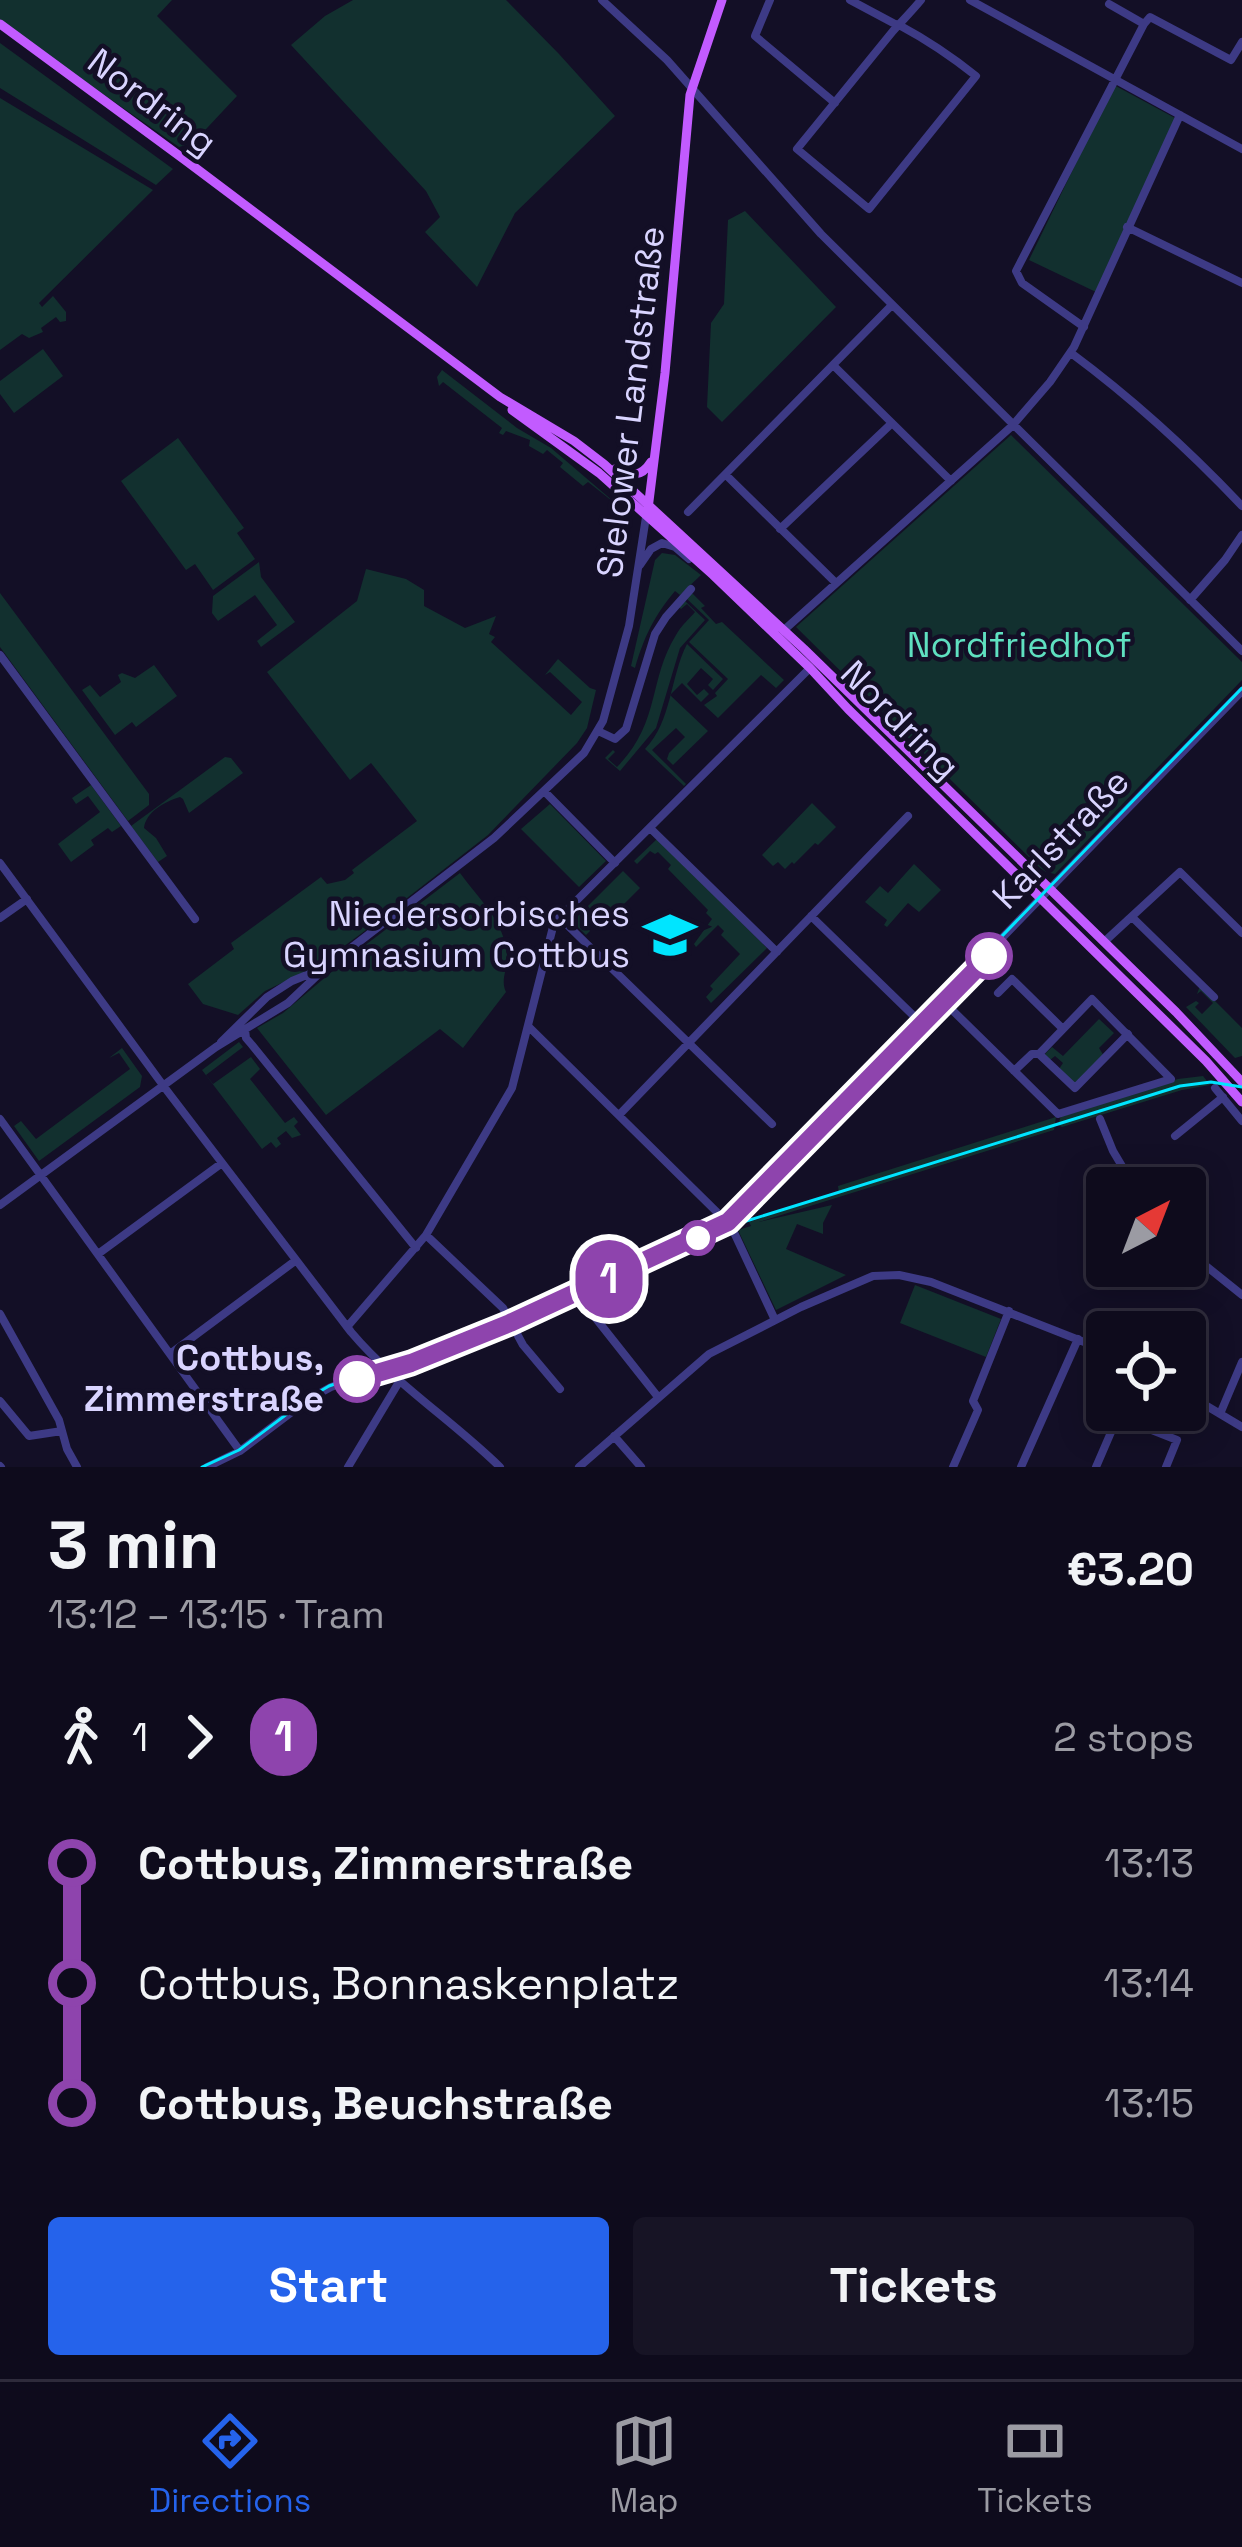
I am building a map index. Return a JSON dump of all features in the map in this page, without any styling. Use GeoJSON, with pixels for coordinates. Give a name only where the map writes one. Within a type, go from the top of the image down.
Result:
{"type":"FeatureCollection","features":[{"type":"Feature","properties":{"kind":"main road","name":"Sielower Landstraße"},"geometry":{"type":"LineString","coordinates":[[647,511],[667,354],[691,87],[722,0]]}},
{"type":"Feature","properties":{"kind":"main road","name":"Nordring"},"geometry":{"type":"LineString","coordinates":[[0,25],[500,398],[604,464],[700,566],[810,668],[848,710],[1104,943],[1231,1063],[1242,1082]]}},
{"type":"Feature","properties":{"kind":"main road","name":"Nordring"},"geometry":{"type":"LineString","coordinates":[[500,398],[647,511],[784,630],[1046,894],[1242,1102]]}},
{"type":"Feature","properties":{"kind":"main road"},"geometry":{"type":"LineString","coordinates":[[604,464],[630,476],[646,470],[655,458]]}},
{"type":"Feature","properties":{"kind":"main road"},"geometry":{"type":"LineString","coordinates":[[1212,1067],[1231,1063]]}},
{"type":"Feature","properties":{"kind":"street"},"geometry":{"type":"LineString","coordinates":[[602,0],[691,87],[820,234],[1242,651]]}},
{"type":"Feature","properties":{"kind":"street"},"geometry":{"type":"LineString","coordinates":[[770,0],[755,36],[835,103]]}},
{"type":"Feature","properties":{"kind":"street"},"geometry":{"type":"LineString","coordinates":[[850,0],[898,26],[943,49],[976,76],[869,209],[797,149],[898,26],[921,0]]}},
{"type":"Feature","properties":{"kind":"street"},"geometry":{"type":"LineString","coordinates":[[970,0],[1242,149]]}},
{"type":"Feature","properties":{"kind":"street"},"geometry":{"type":"LineString","coordinates":[[1109,4],[1144,24]]}},
{"type":"Feature","properties":{"kind":"street"},"geometry":{"type":"LineString","coordinates":[[1084,327],[1022,283],[1016,271],[1144,24],[1150,17],[1231,60],[1242,42]]}},
{"type":"Feature","properties":{"kind":"street"},"geometry":{"type":"LineString","coordinates":[[784,630],[1012,426],[1071,353],[1180,115]]}},
{"type":"Feature","properties":{"kind":"street"},"geometry":{"type":"LineString","coordinates":[[1127,227],[1242,283]]}},
{"type":"Feature","properties":{"kind":"street"},"geometry":{"type":"LineString","coordinates":[[688,512],[891,306]]}},
{"type":"Feature","properties":{"kind":"street"},"geometry":{"type":"LineString","coordinates":[[1071,353],[1138,406],[1242,506]]}},
{"type":"Feature","properties":{"kind":"street"},"geometry":{"type":"LineString","coordinates":[[834,366],[951,481]]}},
{"type":"Feature","properties":{"kind":"street"},"geometry":{"type":"LineString","coordinates":[[780,529],[892,423]]}},
{"type":"Feature","properties":{"kind":"street"},"geometry":{"type":"LineString","coordinates":[[726,475],[836,584]]}},
{"type":"Feature","properties":{"kind":"street","name":"Sielower Landstraße"},"geometry":{"type":"LineString","coordinates":[[325,968],[466,861],[584,753],[598,731],[629,626],[647,511]]}},
{"type":"Feature","properties":{"kind":"street"},"geometry":{"type":"LineString","coordinates":[[1190,600],[1242,535]]}},
{"type":"Feature","properties":{"kind":"street"},"geometry":{"type":"LineString","coordinates":[[639,566],[662,543],[700,566]]}},
{"type":"Feature","properties":{"kind":"street"},"geometry":{"type":"LineString","coordinates":[[598,731],[615,739],[626,729],[656,634],[691,589]]}},
{"type":"Feature","properties":{"kind":"street"},"geometry":{"type":"LineString","coordinates":[[0,655],[195,919]]}},
{"type":"Feature","properties":{"kind":"street"},"geometry":{"type":"LineString","coordinates":[[347,1328],[426,1235],[512,1088],[554,923],[810,668]]}},
{"type":"Feature","properties":{"kind":"street","name":"Karlstraße"},"geometry":{"type":"LineString","coordinates":[[207,1467],[344,1381],[509,1322],[727,1221],[1242,691]]}},
{"type":"Feature","properties":{"kind":"street"},"geometry":{"type":"LineString","coordinates":[[545,791],[614,863]]}},
{"type":"Feature","properties":{"kind":"street"},"geometry":{"type":"LineString","coordinates":[[619,1115],[908,816]]}},
{"type":"Feature","properties":{"kind":"street"},"geometry":{"type":"LineString","coordinates":[[650,828],[777,952]]}},
{"type":"Feature","properties":{"kind":"street"},"geometry":{"type":"LineString","coordinates":[[0,863],[347,1328],[399,1382],[500,1467]]}},
{"type":"Feature","properties":{"kind":"street"},"geometry":{"type":"LineString","coordinates":[[1104,943],[1180,872],[1242,933]]}},
{"type":"Feature","properties":{"kind":"street"},"geometry":{"type":"LineString","coordinates":[[0,918],[27,899]]}},
{"type":"Feature","properties":{"kind":"street"},"geometry":{"type":"LineString","coordinates":[[811,916],[920,1023]]}},
{"type":"Feature","properties":{"kind":"street"},"geometry":{"type":"LineString","coordinates":[[559,917],[772,1124]]}},
{"type":"Feature","properties":{"kind":"street"},"geometry":{"type":"LineString","coordinates":[[1133,918],[1214,997]]}},
{"type":"Feature","properties":{"kind":"street"},"geometry":{"type":"LineString","coordinates":[[0,1205],[216,1047],[288,1003],[325,968]]}},
{"type":"Feature","properties":{"kind":"street"},"geometry":{"type":"LineString","coordinates":[[216,1047],[267,997],[325,968]]}},
{"type":"Feature","properties":{"kind":"street"},"geometry":{"type":"LineString","coordinates":[[998,993],[1012,979],[1063,1029]]}},
{"type":"Feature","properties":{"kind":"street"},"geometry":{"type":"LineString","coordinates":[[943,1000],[1058,1114],[1172,1079],[1092,999],[1039,1054]]}},
{"type":"Feature","properties":{"kind":"street"},"geometry":{"type":"LineString","coordinates":[[528,1025],[727,1221],[775,1320]]}},
{"type":"Feature","properties":{"kind":"street"},"geometry":{"type":"LineString","coordinates":[[245,1030],[252,1045],[416,1247]]}},
{"type":"Feature","properties":{"kind":"street"},"geometry":{"type":"LineString","coordinates":[[1075,1088],[1128,1034]]}},
{"type":"Feature","properties":{"kind":"street"},"geometry":{"type":"LineString","coordinates":[[1014,1071],[1032,1054],[1039,1054],[1075,1088],[1081,1107]]}},
{"type":"Feature","properties":{"kind":"street"},"geometry":{"type":"LineString","coordinates":[[1216,1088],[1242,1121]]}},
{"type":"Feature","properties":{"kind":"street"},"geometry":{"type":"LineString","coordinates":[[1175,1136],[1223,1097]]}},
{"type":"Feature","properties":{"kind":"street"},"geometry":{"type":"LineString","coordinates":[[0,1118],[239,1451]]}},
{"type":"Feature","properties":{"kind":"street"},"geometry":{"type":"LineString","coordinates":[[1100,1119],[1123,1167]]}},
{"type":"Feature","properties":{"kind":"street"},"geometry":{"type":"LineString","coordinates":[[98,1254],[222,1163]]}},
{"type":"Feature","properties":{"kind":"street"},"geometry":{"type":"LineString","coordinates":[[426,1235],[503,1308],[523,1345],[560,1389]]}},
{"type":"Feature","properties":{"kind":"street"},"geometry":{"type":"LineString","coordinates":[[170,1354],[295,1261]]}},
{"type":"Feature","properties":{"kind":"street"},"geometry":{"type":"LineString","coordinates":[[1206,1267],[1242,1295]]}},
{"type":"Feature","properties":{"kind":"street"},"geometry":{"type":"LineString","coordinates":[[579,1467],[709,1354],[873,1276],[899,1275],[931,1282],[1086,1343]]}},
{"type":"Feature","properties":{"kind":"street"},"geometry":{"type":"LineString","coordinates":[[575,1292],[658,1397]]}},
{"type":"Feature","properties":{"kind":"street"},"geometry":{"type":"LineString","coordinates":[[953,1467],[978,1410],[973,1401],[1009,1311]]}},
{"type":"Feature","properties":{"kind":"street"},"geometry":{"type":"LineString","coordinates":[[0,1314],[59,1420],[77,1467]]}},
{"type":"Feature","properties":{"kind":"street"},"geometry":{"type":"LineString","coordinates":[[1021,1467],[1078,1340]]}},
{"type":"Feature","properties":{"kind":"street"},"geometry":{"type":"LineString","coordinates":[[1220,1414],[1242,1362]]}},
{"type":"Feature","properties":{"kind":"street"},"geometry":{"type":"LineString","coordinates":[[348,1467],[399,1382]]}},
{"type":"Feature","properties":{"kind":"street"},"geometry":{"type":"LineString","coordinates":[[0,1401],[28,1436],[62,1431]]}},
{"type":"Feature","properties":{"kind":"street"},"geometry":{"type":"LineString","coordinates":[[1206,1406],[1242,1427]]}},
{"type":"Feature","properties":{"kind":"street"},"geometry":{"type":"LineString","coordinates":[[1096,1467],[1112,1431]]}},
{"type":"Feature","properties":{"kind":"street"},"geometry":{"type":"LineString","coordinates":[[1154,1431],[1177,1440],[1166,1467]]}},
{"type":"Feature","properties":{"kind":"street"},"geometry":{"type":"LineString","coordinates":[[614,1436],[641,1467]]}},
{"type":"Feature","properties":{"kind":"green space"},"geometry":{"type":"Polygon","coordinates":[[[0,0],[172,0],[157,16],[237,96],[193,143],[179,147],[0,22],[0,0]]]}},
{"type":"Feature","properties":{"kind":"green space"},"geometry":{"type":"Polygon","coordinates":[[[353,0],[506,0],[615,116],[515,213],[477,287],[425,232],[440,217],[426,191],[291,45],[353,0]]]}},
{"type":"Feature","properties":{"kind":"green space"},"geometry":{"type":"Polygon","coordinates":[[[0,43],[173,169],[156,185],[0,88],[0,43]]]}},
{"type":"Feature","properties":{"kind":"green space"},"geometry":{"type":"Polygon","coordinates":[[[1114,85],[1175,118],[1096,292],[1029,260],[1114,85]]]}},
{"type":"Feature","properties":{"kind":"green space"},"geometry":{"type":"Polygon","coordinates":[[[0,98],[153,190],[39,303],[42,307],[53,296],[66,312],[66,321],[56,317],[41,328],[43,332],[29,338],[22,334],[0,350],[0,98]]]}},
{"type":"Feature","properties":{"kind":"green space"},"geometry":{"type":"Polygon","coordinates":[[[745,211],[836,307],[722,422],[707,407],[711,323],[724,304],[728,220],[745,211]]]}},
{"type":"Feature","properties":{"kind":"green space"},"geometry":{"type":"Polygon","coordinates":[[[43,349],[63,376],[14,413],[0,394],[0,381],[43,349]]]}},
{"type":"Feature","properties":{"kind":"green space"},"geometry":{"type":"Polygon","coordinates":[[[442,370],[551,448],[627,513],[631,524],[620,555],[621,508],[588,482],[583,486],[547,450],[543,454],[529,446],[530,440],[499,433],[502,428],[443,382],[439,386],[437,377],[442,370]]]}},
{"type":"Feature","properties":{"kind":"green space","name":"Nordfriedhof"},"geometry":{"type":"Polygon","coordinates":[[[1011,435],[1242,662],[1242,680],[1055,874],[1040,868],[796,627],[1011,435]]]}},
{"type":"Feature","properties":{"kind":"green space"},"geometry":{"type":"Polygon","coordinates":[[[178,438],[244,528],[237,533],[255,559],[213,590],[195,564],[186,570],[121,481],[178,438]]]}},
{"type":"Feature","properties":{"kind":"green space"},"geometry":{"type":"Polygon","coordinates":[[[662,553],[675,555],[701,575],[680,595],[675,591],[661,609],[635,668],[631,666],[655,560],[662,553]]]}},
{"type":"Feature","properties":{"kind":"green space"},"geometry":{"type":"Polygon","coordinates":[[[259,562],[261,577],[295,622],[261,647],[257,641],[277,625],[255,595],[218,621],[212,613],[213,596],[259,562]]]}},
{"type":"Feature","properties":{"kind":"green space"},"geometry":{"type":"Polygon","coordinates":[[[366,569],[406,579],[424,590],[424,606],[465,628],[496,616],[491,642],[571,715],[582,702],[550,672],[545,675],[558,659],[596,690],[587,728],[488,835],[317,966],[265,991],[238,1015],[203,1004],[188,984],[234,949],[231,943],[321,877],[327,884],[345,880],[417,821],[371,763],[350,780],[267,672],[357,601],[366,569]]]}},
{"type":"Feature","properties":{"kind":"green space"},"geometry":{"type":"Polygon","coordinates":[[[0,593],[149,794],[149,805],[128,821],[0,647],[0,593]]]}},
{"type":"Feature","properties":{"kind":"green space"},"geometry":{"type":"Polygon","coordinates":[[[692,593],[716,624],[722,622],[784,680],[776,688],[761,675],[718,718],[704,705],[728,679],[689,642],[709,620],[687,599],[692,593]]]}},
{"type":"Feature","properties":{"kind":"green space"},"geometry":{"type":"Polygon","coordinates":[[[685,601],[705,620],[680,648],[656,728],[620,771],[605,758],[613,750],[608,759],[617,767],[641,734],[667,652],[695,612],[687,604],[679,607],[685,601]]]}},
{"type":"Feature","properties":{"kind":"green space"},"geometry":{"type":"Polygon","coordinates":[[[687,644],[723,679],[713,690],[708,685],[713,679],[701,668],[687,684],[697,695],[704,689],[709,694],[701,702],[682,683],[671,694],[687,644]]]}},
{"type":"Feature","properties":{"kind":"green space"},"geometry":{"type":"Polygon","coordinates":[[[154,665],[177,696],[136,727],[132,722],[115,735],[82,690],[90,685],[100,697],[121,682],[118,675],[135,678],[154,665]]]}},
{"type":"Feature","properties":{"kind":"green space"},"geometry":{"type":"Polygon","coordinates":[[[670,695],[708,731],[673,765],[667,759],[669,753],[685,737],[676,728],[652,750],[684,786],[645,749],[661,725],[670,695]]]}},
{"type":"Feature","properties":{"kind":"green space"},"geometry":{"type":"Polygon","coordinates":[[[225,757],[243,773],[189,813],[180,797],[148,817],[144,828],[167,856],[158,862],[131,826],[225,757]]]}},
{"type":"Feature","properties":{"kind":"green space"},"geometry":{"type":"Polygon","coordinates":[[[91,785],[121,826],[112,832],[108,828],[91,840],[94,845],[71,862],[58,844],[100,812],[88,796],[76,804],[72,798],[91,785]]]}},
{"type":"Feature","properties":{"kind":"green space"},"geometry":{"type":"Polygon","coordinates":[[[812,803],[836,827],[794,864],[785,869],[778,862],[773,866],[762,855],[812,803]]]}},
{"type":"Feature","properties":{"kind":"green space"},"geometry":{"type":"Polygon","coordinates":[[[550,804],[606,861],[579,887],[521,829],[550,804]]]}},
{"type":"Feature","properties":{"kind":"green space"},"geometry":{"type":"Polygon","coordinates":[[[657,839],[767,948],[711,1003],[706,997],[713,989],[710,986],[740,954],[721,935],[724,931],[718,925],[696,947],[712,919],[708,910],[658,852],[650,851],[637,864],[634,861],[657,839]]]}},
{"type":"Feature","properties":{"kind":"green space"},"geometry":{"type":"Polygon","coordinates":[[[914,864],[941,890],[919,912],[908,903],[887,927],[887,920],[865,902],[880,886],[888,893],[914,864]]]}},
{"type":"Feature","properties":{"kind":"green space"},"geometry":{"type":"Polygon","coordinates":[[[623,871],[640,888],[606,922],[598,915],[587,926],[586,935],[574,920],[623,871]]]}},
{"type":"Feature","properties":{"kind":"green space"},"geometry":{"type":"Polygon","coordinates":[[[460,873],[501,932],[507,955],[506,992],[463,1048],[440,1029],[326,1115],[257,1028],[283,1013],[460,873]]]}},
{"type":"Feature","properties":{"kind":"green space"},"geometry":{"type":"Polygon","coordinates":[[[1200,986],[1242,1028],[1242,1056],[1235,1058],[1186,1007],[1196,1001],[1202,1014],[1213,1003],[1201,991],[1197,994],[1200,986]]]}},
{"type":"Feature","properties":{"kind":"green space"},"geometry":{"type":"Polygon","coordinates":[[[1099,1019],[1114,1033],[1099,1048],[1104,1056],[1076,1085],[1059,1069],[1063,1063],[1044,1055],[1052,1047],[1063,1056],[1099,1019]]]}},
{"type":"Feature","properties":{"kind":"green space"},"geometry":{"type":"Polygon","coordinates":[[[239,1042],[243,1047],[206,1075],[213,1084],[251,1057],[260,1069],[250,1079],[285,1123],[294,1117],[298,1122],[294,1126],[301,1135],[292,1138],[286,1131],[277,1138],[281,1144],[276,1148],[271,1142],[262,1149],[202,1070],[239,1042]]]}},
{"type":"Feature","properties":{"kind":"green space"},"geometry":{"type":"Polygon","coordinates":[[[122,1048],[142,1076],[140,1087],[39,1161],[14,1126],[21,1121],[36,1139],[130,1069],[119,1053],[109,1058],[122,1048]]]}},
{"type":"Feature","properties":{"kind":"green space"},"geometry":{"type":"Polygon","coordinates":[[[1203,1076],[1210,1085],[1058,1125],[1061,1116],[1178,1079],[1203,1076]]]}},
{"type":"Feature","properties":{"kind":"green space"},"geometry":{"type":"Polygon","coordinates":[[[1056,1117],[1054,1130],[759,1222],[832,1205],[823,1234],[797,1224],[786,1249],[846,1275],[776,1310],[738,1230],[751,1226],[749,1222],[839,1193],[838,1186],[1056,1117]]]}},
{"type":"Feature","properties":{"kind":"green space"},"geometry":{"type":"Polygon","coordinates":[[[915,1285],[1001,1319],[986,1357],[900,1323],[915,1285]]]}},
{"type":"Feature","properties":{"kind":"tram line"},"geometry":{"type":"LineString","coordinates":[[202,1467],[239,1450],[329,1386],[509,1320],[733,1214],[1242,688]]}},
{"type":"Feature","properties":{"kind":"tram line","name":"1"},"geometry":{"type":"LineString","coordinates":[[357,1379],[510,1323],[736,1217],[989,956]]}},
{"type":"Feature","properties":{"kind":"tram line"},"geometry":{"type":"LineString","coordinates":[[724,1228],[1180,1086],[1211,1082],[1242,1087]]}},
{"type":"Feature","properties":{"kind":"place","name":"Niedersorbisches Gymnasium Cottbus"},"geometry":{"type":"Point","coordinates":[670,935]}},
{"type":"Feature","properties":{"kind":"place","name":"Cottbus, Zimmerstraße"},"geometry":{"type":"Point","coordinates":[357,1379]}}]}
